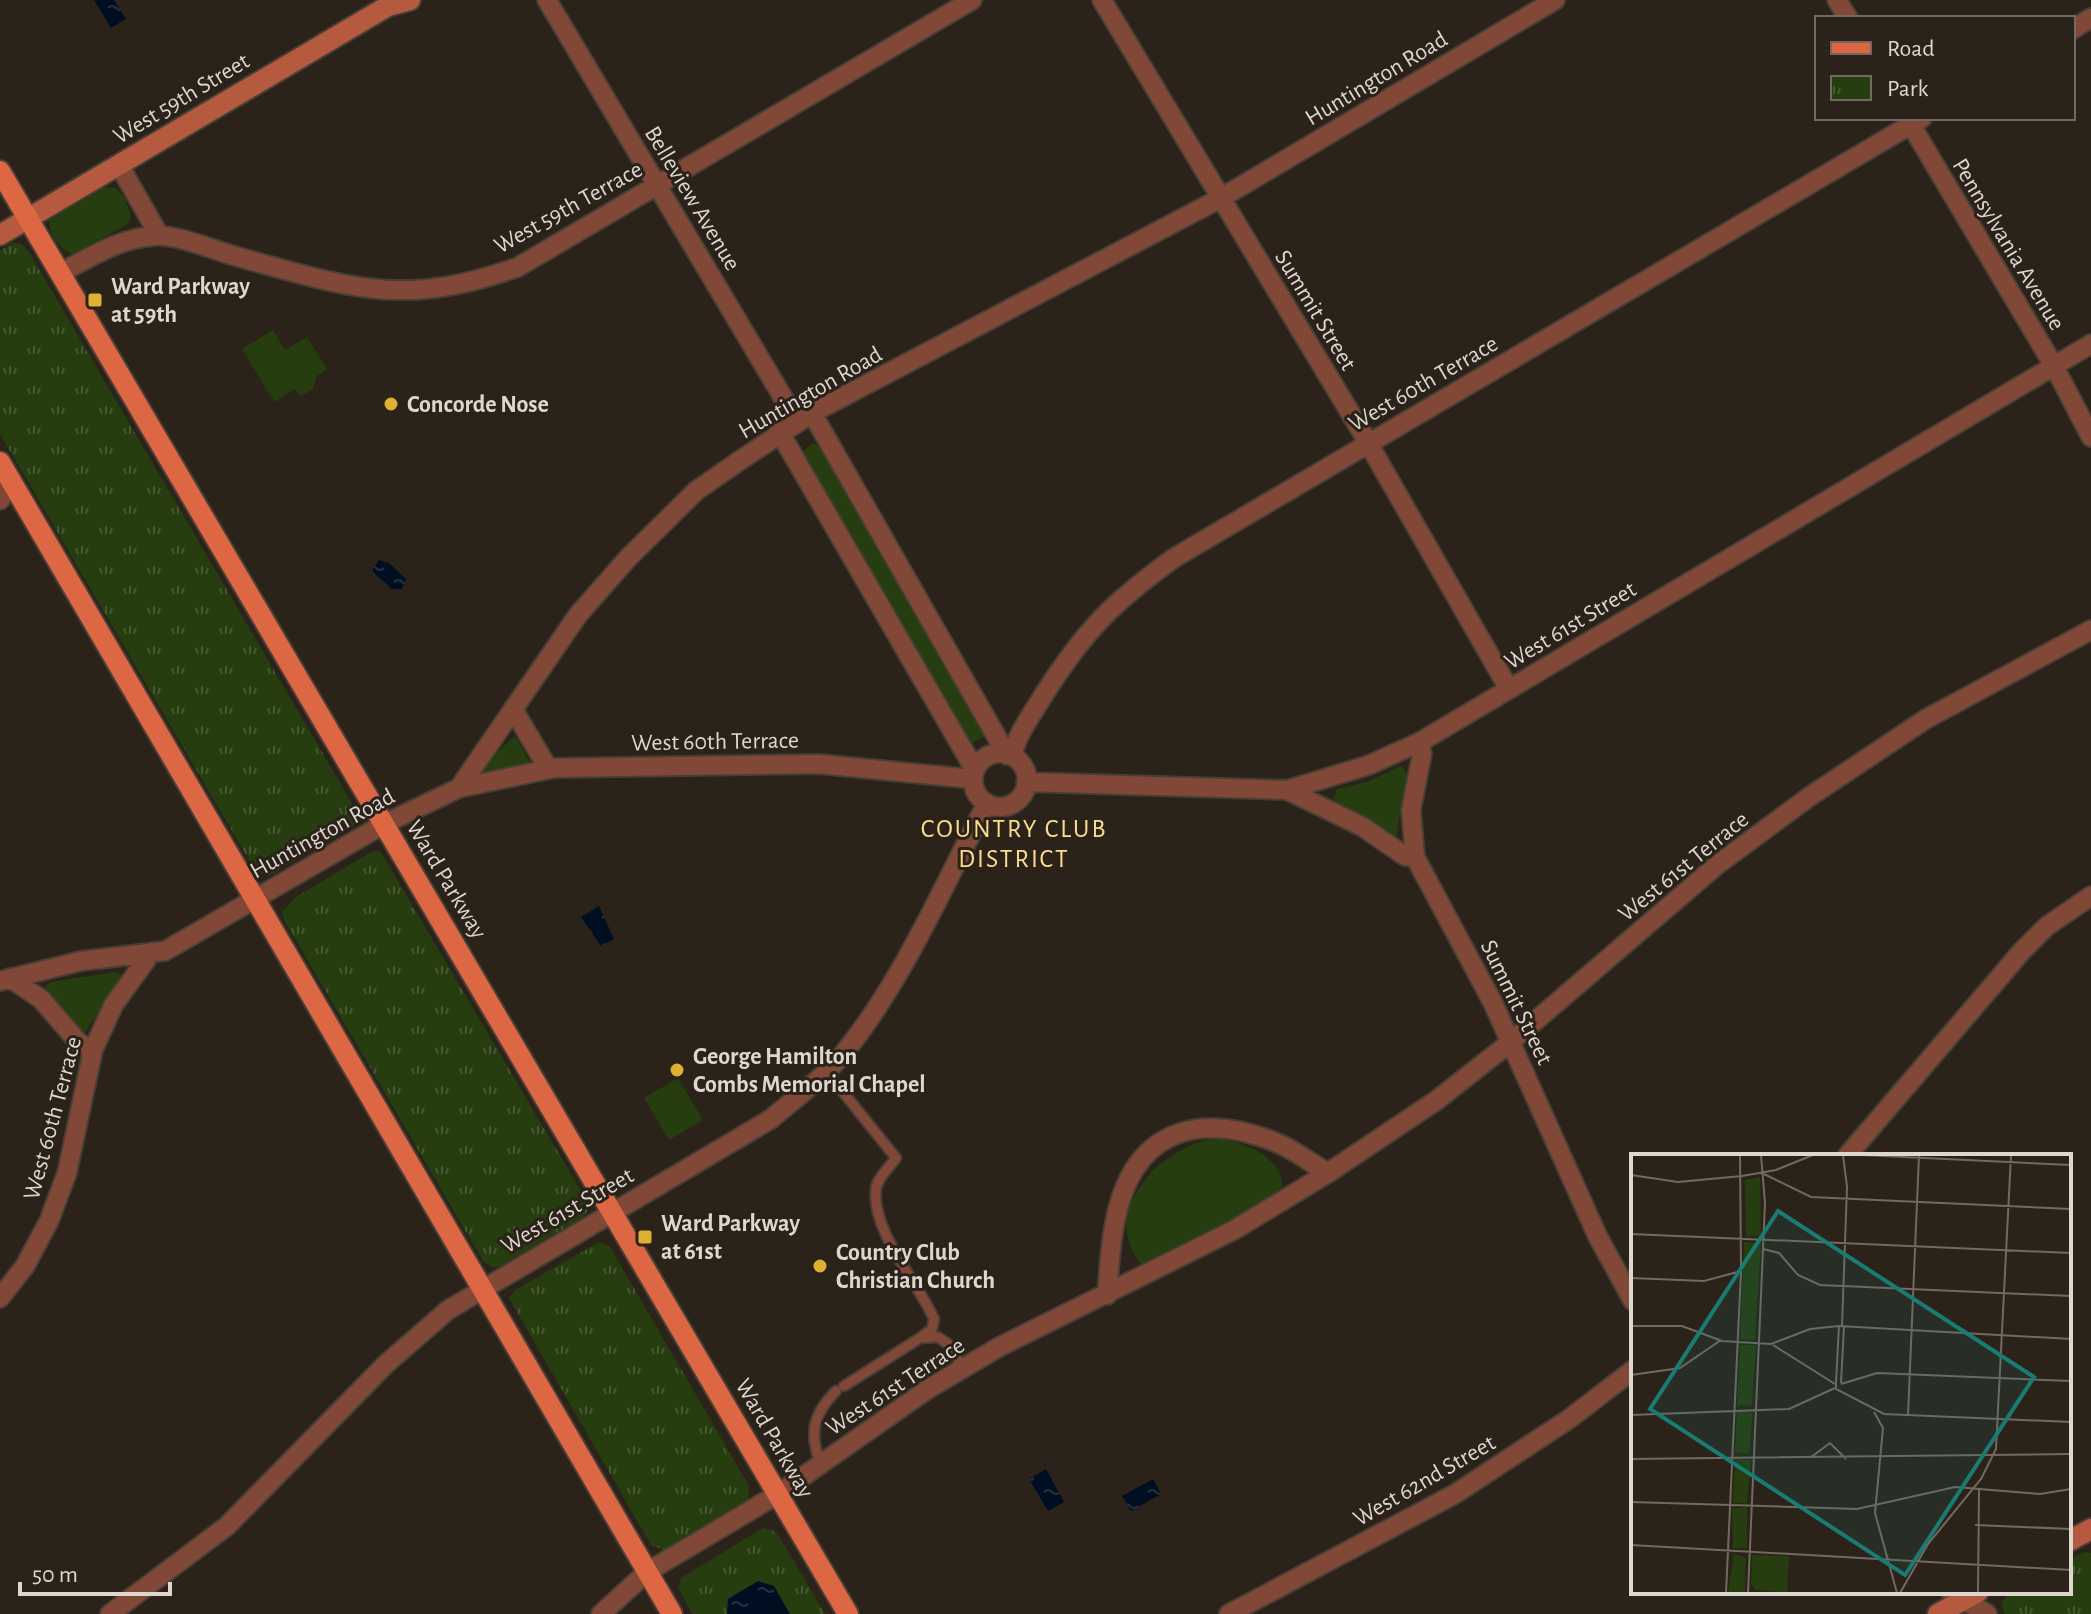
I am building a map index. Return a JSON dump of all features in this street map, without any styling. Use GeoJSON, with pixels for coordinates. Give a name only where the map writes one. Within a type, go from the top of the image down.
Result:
{"type":"FeatureCollection","features":[{"type":"Feature","properties":{"kind":"main road","name":"Ward Parkway"},"geometry":{"type":"LineString","coordinates":[[0,171],[848,1614]]}},
{"type":"Feature","properties":{"kind":"main road"},"geometry":{"type":"LineString","coordinates":[[0,462],[672,1614]]}},
{"type":"Feature","properties":{"kind":"street","name":"West 59th Street"},"geometry":{"type":"LineString","coordinates":[[0,235],[390,3],[410,0]]}},
{"type":"Feature","properties":{"kind":"street","name":"Belleview Avenue"},"geometry":{"type":"LineString","coordinates":[[547,0],[657,186],[804,417],[1009,756]]}},
{"type":"Feature","properties":{"kind":"street","name":"West 59th Terrace"},"geometry":{"type":"LineString","coordinates":[[60,273],[120,241],[159,235],[354,289],[423,291],[471,283],[518,267],[972,0]]}},
{"type":"Feature","properties":{"kind":"street","name":"Summit Street"},"geometry":{"type":"LineString","coordinates":[[1102,0],[1368,444],[1509,689]]}},
{"type":"Feature","properties":{"kind":"street","name":"Huntington Road"},"geometry":{"type":"LineString","coordinates":[[5,979],[81,961],[165,951],[384,824],[459,788],[578,615],[629,557],[696,491],[779,431],[1221,198],[1555,0]]}},
{"type":"Feature","properties":{"kind":"street","name":"Pennsylvania Avenue"},"geometry":{"type":"LineString","coordinates":[[1913,120],[2054,366],[2091,437]]}},
{"type":"Feature","properties":{"kind":"street","name":"West 60th Terrace"},"geometry":{"type":"LineString","coordinates":[[1009,756],[1067,658],[1122,596],[1174,558],[1913,120]]}},
{"type":"Feature","properties":{"kind":"street"},"geometry":{"type":"LineString","coordinates":[[119,165],[159,235]]}},
{"type":"Feature","properties":{"kind":"street","name":"West 61st Street"},"geometry":{"type":"LineString","coordinates":[[1026,782],[1287,790],[1369,765],[1420,742],[2091,344]]}},
{"type":"Feature","properties":{"kind":"street"},"geometry":{"type":"LineString","coordinates":[[779,431],[974,774],[977,795],[987,803],[1013,806],[1026,782],[1024,769],[1009,756],[986,757],[974,774]]}},
{"type":"Feature","properties":{"kind":"street"},"geometry":{"type":"LineString","coordinates":[[0,500],[12,482]]}},
{"type":"Feature","properties":{"kind":"street","name":"West 61st Terrace"},"geometry":{"type":"LineString","coordinates":[[601,1614],[647,1572],[778,1494],[928,1389],[963,1368],[1234,1230],[1328,1173],[1437,1100],[1512,1041],[1717,865],[1809,797],[1926,719],[2091,630]]}},
{"type":"Feature","properties":{"kind":"street"},"geometry":{"type":"LineString","coordinates":[[513,709],[548,768]]}},
{"type":"Feature","properties":{"kind":"street"},"geometry":{"type":"LineString","coordinates":[[1287,790],[1363,827],[1405,856],[1415,857],[1411,810],[1422,754],[1420,742]]}},
{"type":"Feature","properties":{"kind":"street","name":"West 60th Terrace"},"geometry":{"type":"LineString","coordinates":[[459,788],[548,768],[819,764],[974,774]]}},
{"type":"Feature","properties":{"kind":"street","name":"West 61st Street"},"geometry":{"type":"LineString","coordinates":[[110,1614],[227,1526],[386,1364],[448,1310],[482,1287],[771,1119],[826,1071],[843,1053],[888,990],[987,803]]}},
{"type":"Feature","properties":{"kind":"street","name":"Summit Street"},"geometry":{"type":"LineString","coordinates":[[1415,857],[1512,1041],[1555,1146],[1631,1297]]}},
{"type":"Feature","properties":{"kind":"street"},"geometry":{"type":"LineString","coordinates":[[1849,1154],[2022,951],[2047,926],[2091,896]]}},
{"type":"Feature","properties":{"kind":"street","name":"West 60th Terrace"},"geometry":{"type":"LineString","coordinates":[[0,1298],[25,1266],[49,1221],[67,1173],[93,1050],[114,1004],[146,966],[152,952]]}},
{"type":"Feature","properties":{"kind":"street"},"geometry":{"type":"LineString","coordinates":[[5,979],[41,999],[79,1043],[93,1050]]}},
{"type":"Feature","properties":{"kind":"street"},"geometry":{"type":"LineString","coordinates":[[1107,1295],[1115,1221],[1126,1187],[1140,1159],[1163,1139],[1192,1127],[1223,1126],[1276,1142],[1328,1173]]}},
{"type":"Feature","properties":{"kind":"street","name":"West 62nd Street"},"geometry":{"type":"LineString","coordinates":[[1229,1614],[1455,1494],[1569,1419],[1631,1372]]}},
{"type":"Feature","properties":{"kind":"street"},"geometry":{"type":"LineString","coordinates":[[2071,1540],[2091,1529]]}},
{"type":"Feature","properties":{"kind":"street"},"geometry":{"type":"LineString","coordinates":[[1938,1614],[1965,1594],[1987,1614]]}},
{"type":"Feature","properties":{"kind":"lane"},"geometry":{"type":"LineString","coordinates":[[821,1465],[812,1442],[814,1420],[840,1388],[920,1338],[932,1329],[934,1319],[884,1228],[876,1202],[876,1186],[896,1158],[826,1071]]}},
{"type":"Feature","properties":{"kind":"lane"},"geometry":{"type":"LineString","coordinates":[[920,1338],[938,1337],[948,1344],[963,1368]]}},
{"type":"Feature","properties":{"kind":"green space"},"geometry":{"type":"Polygon","coordinates":[[[105,187],[116,188],[125,198],[131,216],[128,224],[73,254],[68,252],[53,236],[49,220],[105,187]]]}},
{"type":"Feature","properties":{"kind":"green space"},"geometry":{"type":"Polygon","coordinates":[[[13,243],[21,244],[29,252],[357,812],[353,827],[267,877],[253,867],[0,434],[0,251],[13,243]]]}},
{"type":"Feature","properties":{"kind":"green space"},"geometry":{"type":"Polygon","coordinates":[[[273,330],[285,350],[307,337],[327,369],[317,376],[313,389],[301,396],[295,389],[274,402],[242,349],[273,330]]]}},
{"type":"Feature","properties":{"kind":"green space"},"geometry":{"type":"Polygon","coordinates":[[[813,443],[824,448],[986,736],[969,744],[801,453],[813,443]]]}},
{"type":"Feature","properties":{"kind":"green space"},"geometry":{"type":"Polygon","coordinates":[[[515,736],[531,764],[478,775],[477,770],[515,736]]]}},
{"type":"Feature","properties":{"kind":"green space"},"geometry":{"type":"Polygon","coordinates":[[[1401,766],[1407,773],[1396,838],[1333,800],[1337,789],[1367,782],[1401,766]]]}},
{"type":"Feature","properties":{"kind":"green space"},"geometry":{"type":"Polygon","coordinates":[[[373,851],[379,851],[385,859],[588,1203],[588,1211],[583,1217],[501,1266],[492,1267],[483,1261],[284,920],[282,912],[296,897],[373,851]]]}},
{"type":"Feature","properties":{"kind":"green space"},"geometry":{"type":"Polygon","coordinates":[[[115,972],[124,976],[84,1034],[79,1033],[43,992],[51,982],[115,972]]]}},
{"type":"Feature","properties":{"kind":"green space"},"geometry":{"type":"Polygon","coordinates":[[[678,1078],[703,1120],[669,1140],[644,1098],[678,1078]]]}},
{"type":"Feature","properties":{"kind":"green space"},"geometry":{"type":"Polygon","coordinates":[[[1219,1138],[1239,1143],[1269,1159],[1281,1176],[1282,1187],[1235,1220],[1190,1245],[1169,1256],[1141,1264],[1129,1243],[1127,1222],[1132,1202],[1143,1183],[1177,1152],[1219,1138]]]}},
{"type":"Feature","properties":{"kind":"green space"},"geometry":{"type":"Polygon","coordinates":[[[599,1242],[610,1247],[749,1486],[748,1500],[665,1550],[651,1545],[509,1298],[515,1290],[599,1242]]]}},
{"type":"Feature","properties":{"kind":"green space"},"geometry":{"type":"Polygon","coordinates":[[[763,1528],[779,1536],[825,1614],[692,1614],[678,1587],[681,1578],[763,1528]]]}},
{"type":"Feature","properties":{"kind":"green space"},"geometry":{"type":"Polygon","coordinates":[[[2084,1552],[2091,1553],[2091,1614],[2005,1614],[2001,1602],[2009,1594],[2071,1594],[2071,1559],[2084,1552]]]}},
{"type":"Feature","properties":{"kind":"water"},"geometry":{"type":"Polygon","coordinates":[[[94,0],[114,0],[126,19],[111,28],[94,0]]]}},
{"type":"Feature","properties":{"kind":"water"},"geometry":{"type":"Polygon","coordinates":[[[379,560],[389,563],[406,579],[402,589],[391,589],[374,573],[372,570],[379,560]]]}},
{"type":"Feature","properties":{"kind":"water"},"geometry":{"type":"Polygon","coordinates":[[[599,906],[614,939],[601,946],[581,917],[599,906]]]}},
{"type":"Feature","properties":{"kind":"water"},"geometry":{"type":"Polygon","coordinates":[[[1046,1469],[1064,1502],[1048,1511],[1029,1479],[1046,1469]]]}},
{"type":"Feature","properties":{"kind":"water"},"geometry":{"type":"Polygon","coordinates":[[[1153,1479],[1161,1494],[1131,1511],[1122,1496],[1153,1479]]]}},
{"type":"Feature","properties":{"kind":"water"},"geometry":{"type":"Polygon","coordinates":[[[758,1581],[774,1586],[790,1614],[727,1614],[728,1599],[758,1581]]]}},
{"type":"Feature","properties":{"kind":"place","name":"Ward Parkway at 59th"},"geometry":{"type":"Point","coordinates":[95,300]}},
{"type":"Feature","properties":{"kind":"place","name":"Concorde Nose"},"geometry":{"type":"Point","coordinates":[391,404]}},
{"type":"Feature","properties":{"kind":"place","name":"George Hamilton Combs Memorial Chapel"},"geometry":{"type":"Point","coordinates":[677,1070]}},
{"type":"Feature","properties":{"kind":"place","name":"Ward Parkway at 61st"},"geometry":{"type":"Point","coordinates":[645,1237]}},
{"type":"Feature","properties":{"kind":"place","name":"Country Club Christian Church"},"geometry":{"type":"Point","coordinates":[820,1266]}},
{"type":"Feature","properties":{"kind":"district","name":"COUNTRY CLUB DISTRICT"},"geometry":{"type":"Point","coordinates":[1014,843]}}]}
